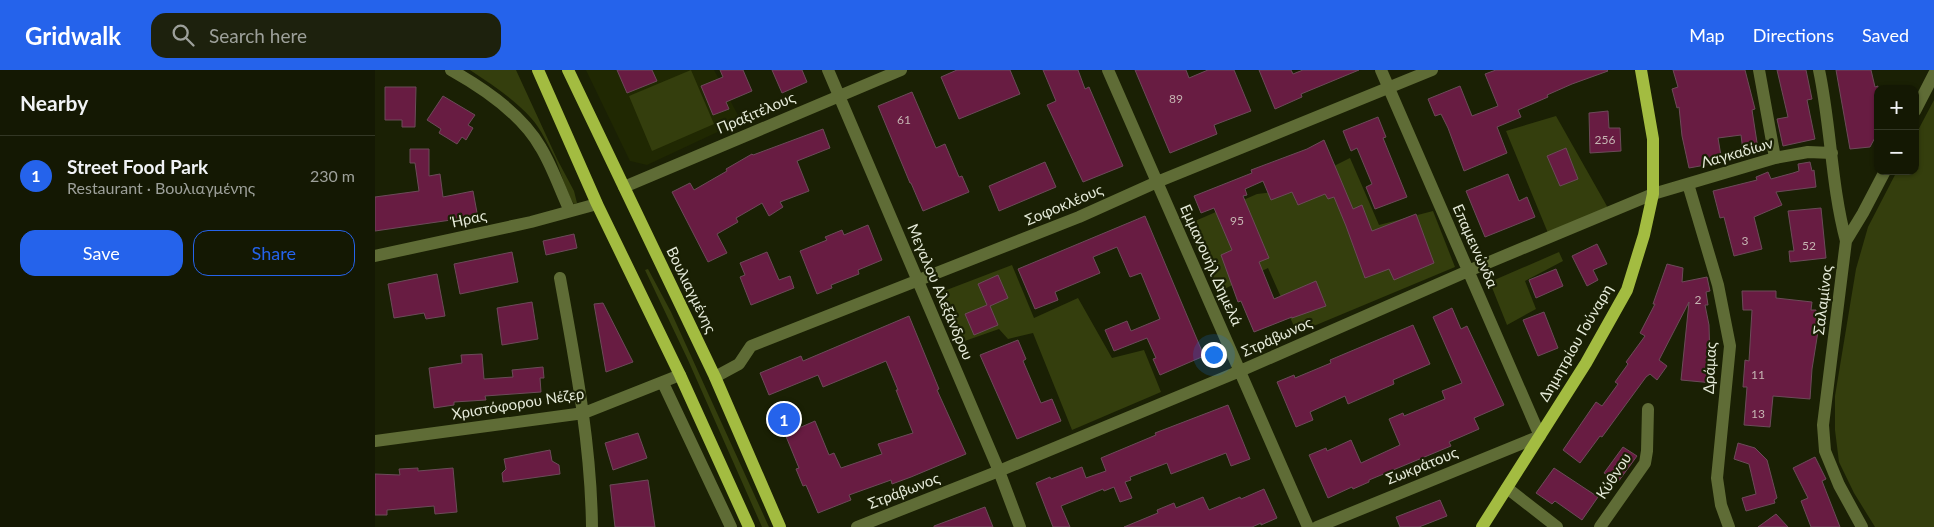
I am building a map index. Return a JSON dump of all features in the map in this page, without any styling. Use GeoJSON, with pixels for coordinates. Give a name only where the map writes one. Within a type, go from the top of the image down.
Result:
{"type":"FeatureCollection","features":[{"type":"Feature","properties":{"kind":"main road"},"geometry":{"type":"LineString","coordinates":[[538,70],[597,204],[749,527]]}},
{"type":"Feature","properties":{"kind":"main road","name":"Βουλιαγμένης"},"geometry":{"type":"LineString","coordinates":[[568,70],[715,377],[780,527]]}},
{"type":"Feature","properties":{"kind":"main road","name":"Δημητρίου Γούναρη"},"geometry":{"type":"LineString","coordinates":[[1482,527],[1586,363],[1627,290],[1644,234],[1653,194],[1653,139],[1641,70]]}},
{"type":"Feature","properties":{"kind":"street"},"geometry":{"type":"LineString","coordinates":[[452,70],[492,96],[530,132],[550,165],[570,211]]}},
{"type":"Feature","properties":{"kind":"street","name":"Μεγαλου Αλεξάνδρου"},"geometry":{"type":"LineString","coordinates":[[828,70],[999,471],[1020,527]]}},
{"type":"Feature","properties":{"kind":"street","name":"Πραξιτέλους"},"geometry":{"type":"LineString","coordinates":[[624,186],[901,70]]}},
{"type":"Feature","properties":{"kind":"street","name":"Εμμανουήλ Δημελά"},"geometry":{"type":"LineString","coordinates":[[1108,70],[1308,527]]}},
{"type":"Feature","properties":{"kind":"street","name":"Επαμεινώνδα"},"geometry":{"type":"LineString","coordinates":[[1381,70],[1540,436]]}},
{"type":"Feature","properties":{"kind":"street","name":"Σοφοκλέους"},"geometry":{"type":"LineString","coordinates":[[715,377],[739,364],[751,346],[1079,217],[1157,182],[1432,70]]}},
{"type":"Feature","properties":{"kind":"street"},"geometry":{"type":"LineString","coordinates":[[1759,70],[1775,158]]}},
{"type":"Feature","properties":{"kind":"street","name":"Σαλαμίνος"},"geometry":{"type":"LineString","coordinates":[[1819,70],[1825,99],[1839,214],[1847,241],[1823,425],[1825,451],[1839,485],[1862,527]]}},
{"type":"Feature","properties":{"kind":"street"},"geometry":{"type":"LineString","coordinates":[[1919,103],[1934,74]]}},
{"type":"Feature","properties":{"kind":"street","name":"Λαγκαδίων"},"geometry":{"type":"LineString","coordinates":[[1653,194],[1775,158],[1808,152],[1832,153]]}},
{"type":"Feature","properties":{"kind":"street"},"geometry":{"type":"LineString","coordinates":[[1847,241],[1883,175]]}},
{"type":"Feature","properties":{"kind":"street","name":"Δράμας"},"geometry":{"type":"LineString","coordinates":[[1688,184],[1718,285],[1730,346],[1717,478],[1721,505],[1729,527]]}},
{"type":"Feature","properties":{"kind":"street","name":"Στράβωνος"},"geometry":{"type":"LineString","coordinates":[[857,527],[999,471],[1240,371],[1469,271],[1653,194]]}},
{"type":"Feature","properties":{"kind":"street","name":"Ήρας"},"geometry":{"type":"LineString","coordinates":[[375,256],[531,222],[597,204]]}},
{"type":"Feature","properties":{"kind":"street"},"geometry":{"type":"LineString","coordinates":[[560,278],[584,413],[592,504],[592,527]]}},
{"type":"Feature","properties":{"kind":"street","name":"Χριστόφορου Νέζερ"},"geometry":{"type":"LineString","coordinates":[[375,441],[584,413],[679,375]]}},
{"type":"Feature","properties":{"kind":"street"},"geometry":{"type":"LineString","coordinates":[[663,383],[731,527]]}},
{"type":"Feature","properties":{"kind":"street","name":"Κύθνου"},"geometry":{"type":"LineString","coordinates":[[1599,527],[1645,462],[1647,451],[1647,409]]}},
{"type":"Feature","properties":{"kind":"street","name":"Σωκράτους"},"geometry":{"type":"LineString","coordinates":[[1317,527],[1540,436]]}},
{"type":"Feature","properties":{"kind":"street"},"geometry":{"type":"LineString","coordinates":[[1507,488],[1557,527]]}},
{"type":"Feature","properties":{"kind":"shaded area"},"geometry":{"type":"Polygon","coordinates":[[[470,70],[516,70],[574,191],[577,203],[574,204],[571,199],[555,158],[535,122],[510,98],[470,70]]]}},
{"type":"Feature","properties":{"kind":"shaded area"},"geometry":{"type":"Polygon","coordinates":[[[586,70],[714,70],[741,121],[647,165],[630,161],[586,70]]]}},
{"type":"Feature","properties":{"kind":"shaded area"},"geometry":{"type":"Polygon","coordinates":[[[691,70],[714,124],[652,151],[629,96],[691,70]]]}},
{"type":"Feature","properties":{"kind":"shaded area"},"geometry":{"type":"Polygon","coordinates":[[[1934,100],[1934,527],[1875,527],[1854,493],[1839,462],[1835,430],[1835,396],[1856,269],[1868,227],[1895,175],[1919,175],[1919,128],[1934,100]]]}},
{"type":"Feature","properties":{"kind":"shaded area"},"geometry":{"type":"Polygon","coordinates":[[[1556,116],[1608,208],[1548,233],[1506,131],[1556,116]]]}},
{"type":"Feature","properties":{"kind":"shaded area"},"geometry":{"type":"Polygon","coordinates":[[[1350,158],[1379,225],[1433,211],[1455,267],[1297,333],[1268,268],[1218,292],[1186,225],[1257,194],[1284,191],[1350,158]]]}},
{"type":"Feature","properties":{"kind":"shaded area"},"geometry":{"type":"Polygon","coordinates":[[[1559,252],[1563,261],[1525,281],[1536,309],[1507,325],[1491,285],[1492,281],[1559,252]]]}},
{"type":"Feature","properties":{"kind":"shaded area"},"geometry":{"type":"Polygon","coordinates":[[[1012,265],[1034,318],[1078,298],[1112,358],[1144,350],[1161,392],[1072,430],[1033,333],[1008,339],[999,329],[959,343],[936,294],[1012,265]]]}},
{"type":"Feature","properties":{"kind":"shaded area"},"geometry":{"type":"Polygon","coordinates":[[[648,269],[671,312],[769,527],[762,527],[688,360],[645,270],[648,269]]]}},
{"type":"Feature","properties":{"kind":"building"},"geometry":{"type":"Polygon","coordinates":[[[617,70],[652,70],[657,81],[627,93],[617,70]]]}},
{"type":"Feature","properties":{"kind":"building"},"geometry":{"type":"Polygon","coordinates":[[[720,70],[743,70],[752,91],[726,102],[729,109],[713,115],[701,86],[723,77],[720,70]]]}},
{"type":"Feature","properties":{"kind":"building"},"geometry":{"type":"Polygon","coordinates":[[[772,70],[802,70],[807,82],[782,93],[772,70]]]}},
{"type":"Feature","properties":{"kind":"building"},"geometry":{"type":"Polygon","coordinates":[[[957,70],[1010,70],[1020,94],[959,119],[941,77],[957,70]]]}},
{"type":"Feature","properties":{"kind":"building"},"geometry":{"type":"Polygon","coordinates":[[[1043,70],[1078,70],[1085,89],[1089,87],[1123,166],[1083,182],[1047,105],[1056,101],[1043,70]]]}},
{"type":"Feature","properties":{"kind":"building"},"geometry":{"type":"Polygon","coordinates":[[[1135,70],[1186,70],[1189,78],[1208,70],[1234,70],[1251,111],[1214,125],[1217,134],[1170,153],[1135,70]]]}},
{"type":"Feature","properties":{"kind":"building"},"geometry":{"type":"Polygon","coordinates":[[[1259,70],[1291,70],[1293,74],[1303,70],[1359,70],[1301,94],[1302,97],[1275,109],[1259,70]]]}},
{"type":"Feature","properties":{"kind":"building"},"geometry":{"type":"Polygon","coordinates":[[[1496,70],[1608,71],[1572,84],[1518,110],[1521,117],[1497,127],[1507,153],[1464,171],[1441,114],[1435,116],[1428,99],[1460,86],[1472,116],[1498,106],[1485,74],[1496,70]]]}},
{"type":"Feature","properties":{"kind":"building"},"geometry":{"type":"Polygon","coordinates":[[[1673,70],[1745,70],[1755,109],[1752,110],[1758,149],[1743,151],[1741,135],[1718,138],[1722,162],[1689,168],[1682,136],[1679,107],[1677,108],[1672,89],[1678,87],[1673,70]]]}},
{"type":"Feature","properties":{"kind":"building"},"geometry":{"type":"Polygon","coordinates":[[[1777,70],[1806,70],[1812,99],[1807,100],[1815,139],[1783,146],[1777,119],[1788,117],[1777,70]]]}},
{"type":"Feature","properties":{"kind":"building"},"geometry":{"type":"Polygon","coordinates":[[[1836,70],[1871,70],[1875,85],[1874,140],[1870,147],[1850,149],[1836,70]]]}},
{"type":"Feature","properties":{"kind":"building"},"geometry":{"type":"Polygon","coordinates":[[[385,87],[416,87],[415,127],[402,127],[402,120],[385,120],[385,87]]]}},
{"type":"Feature","properties":{"kind":"building"},"geometry":{"type":"Polygon","coordinates":[[[912,92],[936,148],[945,144],[959,177],[962,176],[969,192],[923,211],[878,106],[912,92]]]}},
{"type":"Feature","properties":{"kind":"building"},"geometry":{"type":"Polygon","coordinates":[[[443,96],[475,115],[468,125],[473,128],[466,140],[462,137],[457,144],[439,133],[441,129],[427,120],[443,96]]]}},
{"type":"Feature","properties":{"kind":"building"},"geometry":{"type":"Polygon","coordinates":[[[1608,111],[1609,128],[1620,128],[1621,151],[1590,153],[1589,113],[1608,111]]]}},
{"type":"Feature","properties":{"kind":"building"},"geometry":{"type":"Polygon","coordinates":[[[1378,117],[1386,137],[1383,138],[1407,197],[1375,209],[1366,187],[1372,184],[1357,148],[1351,151],[1343,131],[1378,117]]]}},
{"type":"Feature","properties":{"kind":"building"},"geometry":{"type":"Polygon","coordinates":[[[823,129],[830,148],[797,161],[809,191],[780,202],[783,207],[769,216],[762,203],[736,218],[738,222],[717,234],[727,253],[708,262],[672,192],[690,183],[694,190],[752,154],[823,129]]]}},
{"type":"Feature","properties":{"kind":"building"},"geometry":{"type":"Polygon","coordinates":[[[1324,140],[1353,209],[1362,205],[1372,231],[1416,214],[1434,263],[1394,280],[1389,269],[1365,278],[1334,197],[1328,199],[1325,194],[1298,205],[1292,192],[1271,200],[1263,181],[1245,189],[1247,195],[1243,196],[1269,258],[1259,262],[1274,299],[1316,281],[1326,306],[1254,332],[1241,301],[1238,302],[1221,255],[1232,250],[1214,208],[1201,213],[1194,196],[1252,173],[1251,170],[1307,149],[1324,140]]]}},
{"type":"Feature","properties":{"kind":"building"},"geometry":{"type":"Polygon","coordinates":[[[1566,148],[1578,179],[1560,186],[1547,156],[1566,148]]]}},
{"type":"Feature","properties":{"kind":"building"},"geometry":{"type":"Polygon","coordinates":[[[410,149],[429,149],[429,176],[440,174],[443,197],[473,191],[478,218],[459,222],[458,219],[375,231],[375,197],[419,191],[415,163],[410,163],[410,149]]]}},
{"type":"Feature","properties":{"kind":"building"},"geometry":{"type":"Polygon","coordinates":[[[1045,162],[1056,187],[999,211],[989,186],[1045,162]]]}},
{"type":"Feature","properties":{"kind":"building"},"geometry":{"type":"Polygon","coordinates":[[[1810,162],[1812,171],[1814,170],[1816,187],[1776,192],[1782,205],[1754,217],[1762,249],[1734,256],[1724,217],[1720,218],[1713,191],[1757,180],[1756,177],[1768,172],[1771,179],[1793,173],[1799,171],[1798,164],[1810,162]]]}},
{"type":"Feature","properties":{"kind":"building"},"geometry":{"type":"Polygon","coordinates":[[[1508,174],[1519,201],[1527,197],[1535,217],[1485,237],[1466,191],[1508,174]]]}},
{"type":"Feature","properties":{"kind":"building"},"geometry":{"type":"Polygon","coordinates":[[[1821,208],[1826,258],[1790,262],[1789,251],[1794,251],[1788,211],[1821,208]]]}},
{"type":"Feature","properties":{"kind":"building"},"geometry":{"type":"Polygon","coordinates":[[[1145,216],[1204,356],[1160,375],[1153,359],[1156,358],[1147,338],[1114,351],[1105,330],[1127,321],[1131,331],[1160,319],[1141,273],[1130,277],[1117,247],[1093,257],[1100,273],[1055,292],[1058,300],[1035,309],[1018,269],[1145,216]]]}},
{"type":"Feature","properties":{"kind":"building"},"geometry":{"type":"Polygon","coordinates":[[[868,225],[882,260],[858,270],[859,274],[831,285],[832,288],[817,294],[800,251],[827,240],[825,237],[842,230],[844,235],[868,225]]]}},
{"type":"Feature","properties":{"kind":"building"},"geometry":{"type":"Polygon","coordinates":[[[574,234],[577,248],[546,255],[543,241],[574,234]]]}},
{"type":"Feature","properties":{"kind":"building"},"geometry":{"type":"Polygon","coordinates":[[[1597,244],[1607,264],[1593,270],[1598,280],[1587,286],[1572,256],[1597,244]]]}},
{"type":"Feature","properties":{"kind":"building"},"geometry":{"type":"Polygon","coordinates":[[[512,252],[518,282],[460,294],[454,264],[512,252]]]}},
{"type":"Feature","properties":{"kind":"building"},"geometry":{"type":"Polygon","coordinates":[[[767,252],[779,280],[790,276],[794,288],[751,305],[740,277],[745,275],[740,263],[767,252]]]}},
{"type":"Feature","properties":{"kind":"building"},"geometry":{"type":"Polygon","coordinates":[[[1667,264],[1683,268],[1682,282],[1707,277],[1710,291],[1706,292],[1708,305],[1705,305],[1709,325],[1710,362],[1715,362],[1713,383],[1681,380],[1689,302],[1659,360],[1667,366],[1657,380],[1650,374],[1646,377],[1602,437],[1600,436],[1580,463],[1563,450],[1596,402],[1602,406],[1618,384],[1615,382],[1628,364],[1626,362],[1645,336],[1640,333],[1655,304],[1653,304],[1667,264]]]}},
{"type":"Feature","properties":{"kind":"building"},"geometry":{"type":"Polygon","coordinates":[[[1556,269],[1563,286],[1536,298],[1529,280],[1556,269]]]}},
{"type":"Feature","properties":{"kind":"building"},"geometry":{"type":"Polygon","coordinates":[[[437,274],[445,316],[426,319],[424,313],[394,318],[388,284],[437,274]]]}},
{"type":"Feature","properties":{"kind":"building"},"geometry":{"type":"Polygon","coordinates":[[[998,275],[1008,298],[990,306],[998,325],[974,335],[965,314],[987,305],[978,284],[998,275]]]}},
{"type":"Feature","properties":{"kind":"building"},"geometry":{"type":"Polygon","coordinates":[[[1742,291],[1776,291],[1776,298],[1812,302],[1811,310],[1816,310],[1815,318],[1820,319],[1812,369],[1810,399],[1773,396],[1770,427],[1744,425],[1747,387],[1743,387],[1745,360],[1749,361],[1752,310],[1743,310],[1742,291]]]}},
{"type":"Feature","properties":{"kind":"building"},"geometry":{"type":"Polygon","coordinates":[[[532,302],[538,339],[502,345],[497,308],[532,302]]]}},
{"type":"Feature","properties":{"kind":"building"},"geometry":{"type":"Polygon","coordinates":[[[603,303],[633,362],[606,372],[594,304],[603,303]]]}},
{"type":"Feature","properties":{"kind":"building"},"geometry":{"type":"Polygon","coordinates":[[[1452,308],[1461,329],[1467,326],[1504,405],[1474,418],[1479,429],[1449,442],[1451,446],[1328,498],[1309,455],[1326,448],[1327,451],[1351,440],[1361,463],[1400,445],[1389,419],[1403,413],[1404,416],[1445,399],[1442,391],[1462,383],[1433,317],[1452,308]]]}},
{"type":"Feature","properties":{"kind":"building"},"geometry":{"type":"Polygon","coordinates":[[[1544,312],[1558,348],[1538,356],[1523,320],[1544,312]]]}},
{"type":"Feature","properties":{"kind":"building"},"geometry":{"type":"Polygon","coordinates":[[[909,316],[939,389],[937,390],[966,454],[892,484],[891,480],[849,495],[851,500],[818,513],[806,485],[803,486],[796,469],[799,468],[785,434],[815,421],[829,455],[834,453],[841,468],[882,454],[878,444],[913,433],[886,361],[823,387],[818,375],[769,395],[760,373],[801,356],[803,361],[909,316]]]}},
{"type":"Feature","properties":{"kind":"building"},"geometry":{"type":"Polygon","coordinates":[[[1413,325],[1430,364],[1393,380],[1394,384],[1348,404],[1345,396],[1310,412],[1313,420],[1296,427],[1277,382],[1294,375],[1295,378],[1331,363],[1330,360],[1413,325]]]}},
{"type":"Feature","properties":{"kind":"building"},"geometry":{"type":"Polygon","coordinates":[[[1018,340],[1026,359],[1023,361],[1041,403],[1052,399],[1061,421],[1017,439],[980,355],[1018,340]]]}},
{"type":"Feature","properties":{"kind":"building"},"geometry":{"type":"Polygon","coordinates":[[[482,354],[484,379],[513,377],[512,370],[543,367],[544,378],[540,378],[541,392],[485,396],[486,400],[454,402],[454,405],[434,408],[429,368],[462,363],[461,355],[482,354]]]}},
{"type":"Feature","properties":{"kind":"building"},"geometry":{"type":"Polygon","coordinates":[[[1228,405],[1250,459],[1231,466],[1226,453],[1171,474],[1167,463],[1130,477],[1131,480],[1125,482],[1132,498],[1120,502],[1114,487],[1104,491],[1103,489],[1061,506],[1070,527],[1053,527],[1036,483],[1082,467],[1086,478],[1106,471],[1101,458],[1156,435],[1155,433],[1228,405]]]}},
{"type":"Feature","properties":{"kind":"building"},"geometry":{"type":"Polygon","coordinates":[[[638,433],[647,458],[613,470],[605,443],[638,433]]]}},
{"type":"Feature","properties":{"kind":"building"},"geometry":{"type":"Polygon","coordinates":[[[1738,443],[1755,448],[1767,460],[1777,498],[1774,500],[1775,503],[1746,511],[1742,498],[1756,494],[1749,464],[1734,459],[1738,443]]]}},
{"type":"Feature","properties":{"kind":"building"},"geometry":{"type":"Polygon","coordinates":[[[1623,447],[1637,456],[1618,482],[1604,473],[1623,447]]]}},
{"type":"Feature","properties":{"kind":"building"},"geometry":{"type":"Polygon","coordinates":[[[550,450],[552,461],[559,465],[560,474],[503,482],[502,473],[506,469],[504,459],[550,450]]]}},
{"type":"Feature","properties":{"kind":"building"},"geometry":{"type":"Polygon","coordinates":[[[1815,457],[1826,479],[1822,481],[1840,527],[1811,527],[1801,501],[1808,498],[1793,468],[1815,457]]]}},
{"type":"Feature","properties":{"kind":"building"},"geometry":{"type":"Polygon","coordinates":[[[418,468],[418,471],[453,468],[457,512],[435,514],[434,506],[387,510],[387,515],[375,515],[375,474],[400,475],[399,469],[418,468]]]}},
{"type":"Feature","properties":{"kind":"building"},"geometry":{"type":"Polygon","coordinates":[[[1554,468],[1598,497],[1582,520],[1555,501],[1552,504],[1536,493],[1554,468]]]}},
{"type":"Feature","properties":{"kind":"building"},"geometry":{"type":"Polygon","coordinates":[[[648,480],[655,527],[615,527],[610,485],[648,480]]]}},
{"type":"Feature","properties":{"kind":"building"},"geometry":{"type":"Polygon","coordinates":[[[1264,489],[1277,518],[1261,525],[1261,523],[1252,527],[1124,527],[1158,513],[1157,510],[1174,503],[1176,508],[1203,497],[1209,510],[1264,489]]]}},
{"type":"Feature","properties":{"kind":"building"},"geometry":{"type":"Polygon","coordinates":[[[1440,500],[1447,516],[1419,527],[1400,527],[1396,517],[1440,500]]]}},
{"type":"Feature","properties":{"kind":"building"},"geometry":{"type":"Polygon","coordinates":[[[985,507],[993,527],[934,527],[934,526],[985,507]]]}},
{"type":"Feature","properties":{"kind":"building"},"geometry":{"type":"Polygon","coordinates":[[[1776,514],[1788,527],[1758,527],[1776,514]]]}},
{"type":"Feature","properties":{"kind":"place","name":"Street Food Park"},"geometry":{"type":"Point","coordinates":[784,419]}}]}
